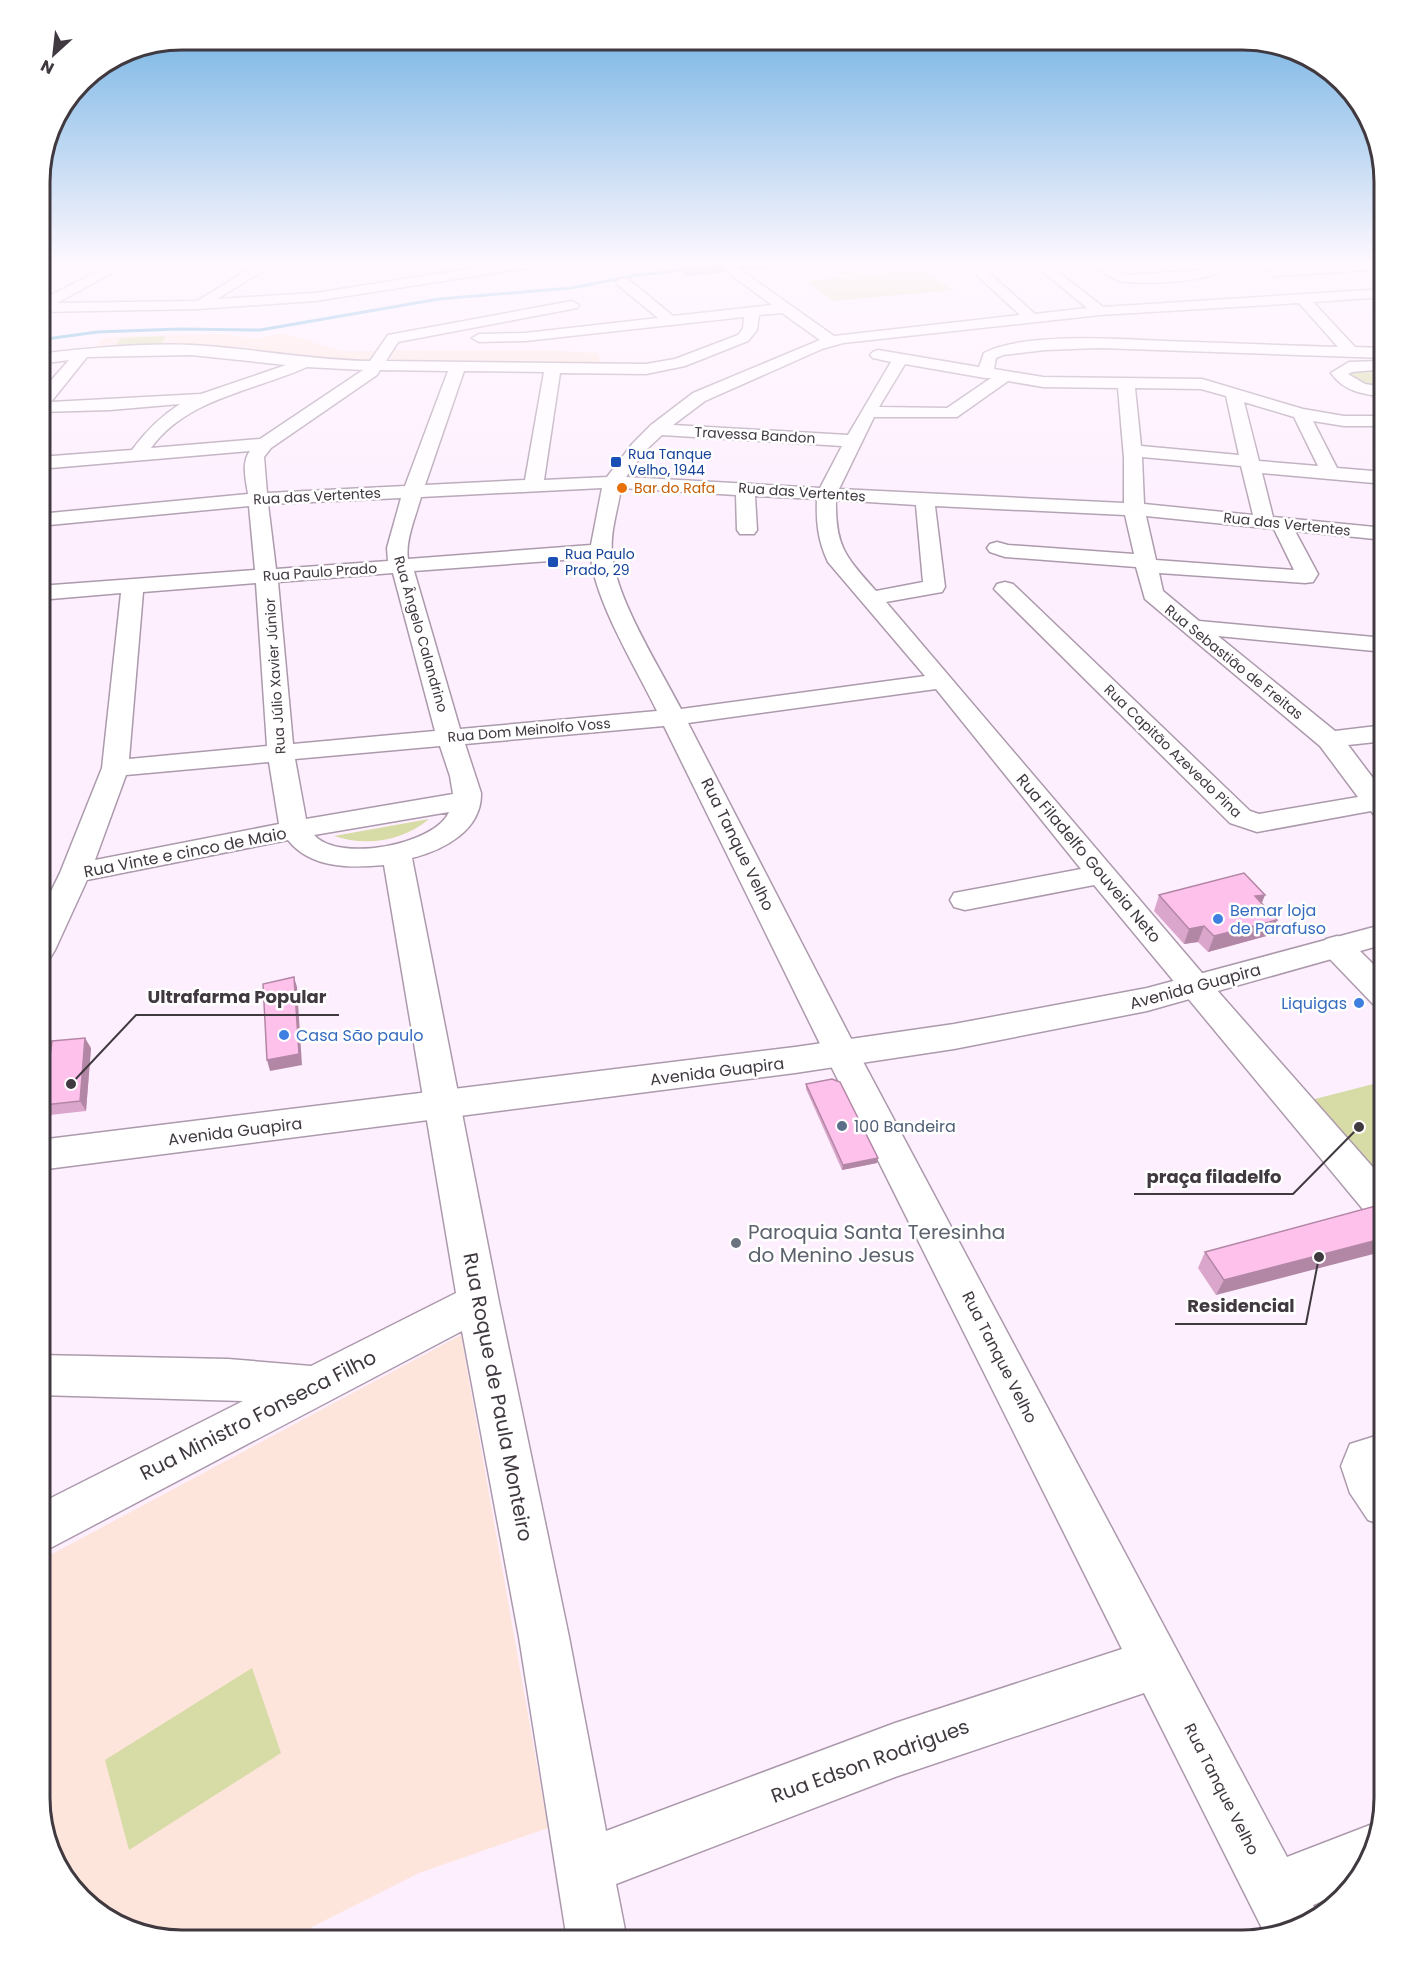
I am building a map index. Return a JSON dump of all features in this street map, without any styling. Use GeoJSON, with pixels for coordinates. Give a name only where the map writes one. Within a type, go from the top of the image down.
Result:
{"type":"FeatureCollection","features":[{"type":"Feature","properties":{"kind":"street"},"geometry":{"type":"LineString","coordinates":[[50,357],[80,353]]}},
{"type":"Feature","properties":{"kind":"street"},"geometry":{"type":"LineString","coordinates":[[50,393],[83,353]]}},
{"type":"Feature","properties":{"kind":"street"},"geometry":{"type":"LineString","coordinates":[[171,365],[178,353]]}},
{"type":"Feature","properties":{"kind":"street"},"geometry":{"type":"LineString","coordinates":[[233,353],[302,363],[628,370],[664,360],[702,353]]}},
{"type":"Feature","properties":{"kind":"street"},"geometry":{"type":"LineString","coordinates":[[50,462],[265,444],[376,366],[383,353]]}},
{"type":"Feature","properties":{"kind":"street","name":"Rua Tanque Velho"},"geometry":{"type":"LineString","coordinates":[[800,353],[699,397],[657,429],[622,466],[614,482],[601,551],[604,575],[615,602],[675,717],[843,1056],[1283,1909]]}},
{"type":"Feature","properties":{"kind":"street"},"geometry":{"type":"LineString","coordinates":[[877,353],[985,373],[1055,382],[1202,384],[1301,414],[1344,421],[1374,421]]}},
{"type":"Feature","properties":{"kind":"street"},"geometry":{"type":"LineString","coordinates":[[985,373],[987,358],[992,353]]}},
{"type":"Feature","properties":{"kind":"street"},"geometry":{"type":"LineString","coordinates":[[1047,353],[1055,382]]}},
{"type":"Feature","properties":{"kind":"street"},"geometry":{"type":"LineString","coordinates":[[1202,384],[1224,369],[1223,353]]}},
{"type":"Feature","properties":{"kind":"street"},"geometry":{"type":"LineString","coordinates":[[698,355],[756,372]]}},
{"type":"Feature","properties":{"kind":"street"},"geometry":{"type":"LineString","coordinates":[[827,494],[868,412],[901,358]]}},
{"type":"Feature","properties":{"kind":"street"},"geometry":{"type":"LineString","coordinates":[[50,406],[148,402],[205,397],[265,380],[302,363]]}},
{"type":"Feature","properties":{"kind":"street"},"geometry":{"type":"LineString","coordinates":[[1374,366],[1359,365],[1339,373],[1341,378],[1357,386],[1374,390]]}},
{"type":"Feature","properties":{"kind":"street","name":"Rua Ângelo Calandrino"},"geometry":{"type":"LineString","coordinates":[[458,366],[412,491],[397,548],[460,767],[467,800]]}},
{"type":"Feature","properties":{"kind":"street"},"geometry":{"type":"LineString","coordinates":[[534,485],[553,368]]}},
{"type":"Feature","properties":{"kind":"street"},"geometry":{"type":"LineString","coordinates":[[868,412],[951,413],[1005,376]]}},
{"type":"Feature","properties":{"kind":"street"},"geometry":{"type":"LineString","coordinates":[[148,402],[160,383]]}},
{"type":"Feature","properties":{"kind":"street","name":"Rua Sebastião de Freitas"},"geometry":{"type":"LineString","coordinates":[[1126,383],[1134,509],[1153,594],[1329,740],[1346,758],[1374,796]]}},
{"type":"Feature","properties":{"kind":"street"},"geometry":{"type":"LineString","coordinates":[[997,548],[1005,551],[1305,577],[1307,574],[1272,522],[1249,463],[1233,393]]}},
{"type":"Feature","properties":{"kind":"street"},"geometry":{"type":"LineString","coordinates":[[138,454],[147,439],[165,420],[205,397]]}},
{"type":"Feature","properties":{"kind":"street"},"geometry":{"type":"LineString","coordinates":[[1301,414],[1330,473]]}},
{"type":"Feature","properties":{"kind":"street","name":"Travessa Bandon"},"geometry":{"type":"LineString","coordinates":[[657,429],[854,441]]}},
{"type":"Feature","properties":{"kind":"street","name":"Rua Júlio Xavier Júnior"},"geometry":{"type":"LineString","coordinates":[[265,444],[255,456],[254,469],[267,575],[279,752],[295,830]]}},
{"type":"Feature","properties":{"kind":"street"},"geometry":{"type":"LineString","coordinates":[[1132,452],[1374,477]]}},
{"type":"Feature","properties":{"kind":"street","name":"Rua das Vertentes"},"geometry":{"type":"LineString","coordinates":[[50,519],[258,499],[614,482],[925,500],[1134,509],[1374,533]]}},
{"type":"Feature","properties":{"kind":"street"},"geometry":{"type":"LineString","coordinates":[[745,488],[747,530]]}},
{"type":"Feature","properties":{"kind":"street","name":"Rua Filadelfo Gouveia Neto"},"geometry":{"type":"LineString","coordinates":[[827,494],[826,522],[831,547],[839,562],[942,681],[1196,988],[1374,1195]]}},
{"type":"Feature","properties":{"kind":"street"},"geometry":{"type":"LineString","coordinates":[[871,598],[934,587],[925,500]]}},
{"type":"Feature","properties":{"kind":"street","name":"Rua Paulo Prado"},"geometry":{"type":"LineString","coordinates":[[50,591],[601,551]]}},
{"type":"Feature","properties":{"kind":"street"},"geometry":{"type":"LineString","coordinates":[[50,926],[75,873],[115,768],[133,586]]}},
{"type":"Feature","properties":{"kind":"street","name":"Rua Capitão Azevedo Pina"},"geometry":{"type":"LineString","coordinates":[[1005,589],[1240,817],[1257,823],[1374,807]]}},
{"type":"Feature","properties":{"kind":"street"},"geometry":{"type":"LineString","coordinates":[[1192,627],[1374,644]]}},
{"type":"Feature","properties":{"kind":"street","name":"Rua Dom Meinolfo Voss"},"geometry":{"type":"LineString","coordinates":[[115,768],[675,717],[942,681]]}},
{"type":"Feature","properties":{"kind":"street"},"geometry":{"type":"LineString","coordinates":[[1329,740],[1374,734]]}},
{"type":"Feature","properties":{"kind":"street"},"geometry":{"type":"LineString","coordinates":[[295,830],[309,846],[333,855],[364,858],[397,854],[425,845],[447,831],[462,815],[467,800]]}},
{"type":"Feature","properties":{"kind":"street","name":"Rua Vinte e cinco de Maio"},"geometry":{"type":"LineString","coordinates":[[75,873],[295,830],[467,800]]}},
{"type":"Feature","properties":{"kind":"street","name":"Rua Roque de Paula Monteiro"},"geometry":{"type":"LineString","coordinates":[[397,854],[478,1302],[544,1637],[595,1929]]}},
{"type":"Feature","properties":{"kind":"street"},"geometry":{"type":"LineString","coordinates":[[965,900],[1102,874]]}},
{"type":"Feature","properties":{"kind":"street","name":"Avenida Guapira"},"geometry":{"type":"LineString","coordinates":[[50,1154],[443,1103],[843,1056],[1023,1025],[1196,988],[1374,937]]}},
{"type":"Feature","properties":{"kind":"street"},"geometry":{"type":"LineString","coordinates":[[1336,947],[1374,985]]}},
{"type":"Feature","properties":{"kind":"street","name":"Rua Ministro Fonseca Filho"},"geometry":{"type":"LineString","coordinates":[[50,1524],[478,1302]]}},
{"type":"Feature","properties":{"kind":"street"},"geometry":{"type":"LineString","coordinates":[[50,1375],[228,1379],[314,1387]]}},
{"type":"Feature","properties":{"kind":"street"},"geometry":{"type":"LineString","coordinates":[[1374,1458],[1366,1460],[1363,1466],[1365,1475],[1374,1488]]}},
{"type":"Feature","properties":{"kind":"street","name":"Rua Edson Rodrigues"},"geometry":{"type":"LineString","coordinates":[[585,1867],[895,1750],[1157,1662]]}},
{"type":"Feature","properties":{"kind":"street"},"geometry":{"type":"LineString","coordinates":[[1283,1909],[1358,1861]]}},
{"type":"Feature","properties":{"kind":"shaded area"},"geometry":{"type":"Polygon","coordinates":[[[194,353],[374,353],[370,361],[194,353]]]}},
{"type":"Feature","properties":{"kind":"shaded area"},"geometry":{"type":"Polygon","coordinates":[[[393,353],[598,353],[602,366],[389,362],[393,353]]]}},
{"type":"Feature","properties":{"kind":"shaded area"},"geometry":{"type":"Polygon","coordinates":[[[461,1335],[548,1828],[419,1873],[308,1929],[173,1929],[156,1927],[123,1916],[95,1897],[77,1878],[67,1863],[54,1831],[50,1797],[50,1555],[461,1335]]]}},
{"type":"Feature","properties":{"kind":"green space"},"geometry":{"type":"Polygon","coordinates":[[[1374,368],[1374,387],[1361,384],[1349,376],[1352,371],[1374,368]]]}},
{"type":"Feature","properties":{"kind":"green space"},"geometry":{"type":"Polygon","coordinates":[[[429,819],[408,832],[384,840],[359,841],[334,836],[429,819]]]}},
{"type":"Feature","properties":{"kind":"green space"},"geometry":{"type":"Polygon","coordinates":[[[1374,1084],[1374,1176],[1311,1100],[1374,1084]]]}},
{"type":"Feature","properties":{"kind":"green space"},"geometry":{"type":"Polygon","coordinates":[[[252,1668],[281,1753],[129,1850],[105,1760],[252,1668]]]}},
{"type":"Feature","properties":{"kind":"building"},"geometry":{"type":"Polygon","coordinates":[[[1244,873],[1265,895],[1255,896],[1277,920],[1214,936],[1204,926],[1189,929],[1159,895],[1244,873]]]}},
{"type":"Feature","properties":{"kind":"building","name":"Casa São paulo"},"geometry":{"type":"Polygon","coordinates":[[[294,977],[299,1054],[267,1060],[263,984],[294,977]]]}},
{"type":"Feature","properties":{"kind":"building"},"geometry":{"type":"Polygon","coordinates":[[[85,1038],[80,1101],[50,1104],[52,1041],[85,1038]]]}},
{"type":"Feature","properties":{"kind":"building","name":"100 Bandeira"},"geometry":{"type":"Polygon","coordinates":[[[832,1079],[840,1082],[878,1158],[843,1165],[806,1084],[832,1079]]]}},
{"type":"Feature","properties":{"kind":"building"},"geometry":{"type":"Polygon","coordinates":[[[1374,1206],[1374,1241],[1224,1280],[1205,1252],[1374,1206]]]}},
{"type":"Feature","properties":{"kind":"place","name":"Rua Tanque Velho, 1944"},"geometry":{"type":"Point","coordinates":[616,462]}},
{"type":"Feature","properties":{"kind":"place","name":"Bar do Rafa"},"geometry":{"type":"Point","coordinates":[622,488]}},
{"type":"Feature","properties":{"kind":"place","name":"Rua Paulo Prado, 29"},"geometry":{"type":"Point","coordinates":[553,562]}},
{"type":"Feature","properties":{"kind":"place","name":"Bemar loja de Parafuso"},"geometry":{"type":"Point","coordinates":[1218,919]}},
{"type":"Feature","properties":{"kind":"place","name":"Liquigas"},"geometry":{"type":"Point","coordinates":[1359,1003]}},
{"type":"Feature","properties":{"kind":"place","name":"Casa São paulo"},"geometry":{"type":"Point","coordinates":[284,1035]}},
{"type":"Feature","properties":{"kind":"place","name":"Ultrafarma Popular"},"geometry":{"type":"Point","coordinates":[71,1084]}},
{"type":"Feature","properties":{"kind":"place","name":"100 Bandeira"},"geometry":{"type":"Point","coordinates":[842,1126]}},
{"type":"Feature","properties":{"kind":"place","name":"praça filadelfo"},"geometry":{"type":"Point","coordinates":[1359,1127]}},
{"type":"Feature","properties":{"kind":"place","name":"Paroquia Santa Teresinha do Menino Jesus"},"geometry":{"type":"Point","coordinates":[736,1243]}},
{"type":"Feature","properties":{"kind":"place","name":"Residencial"},"geometry":{"type":"Point","coordinates":[1319,1257]}}]}
